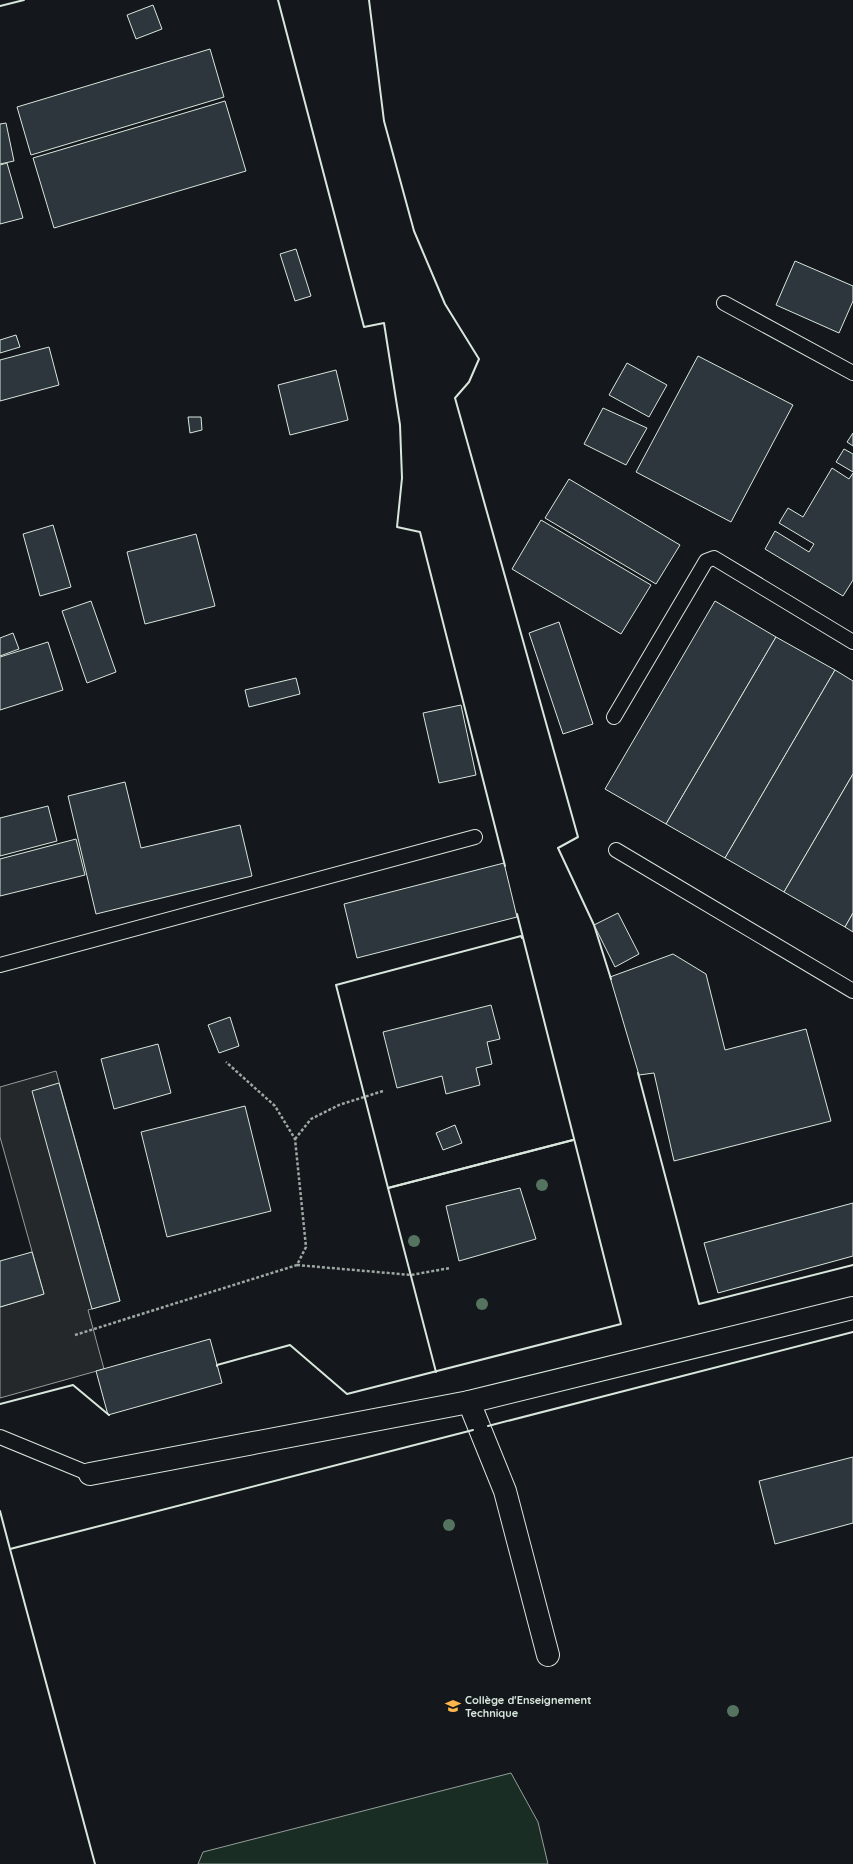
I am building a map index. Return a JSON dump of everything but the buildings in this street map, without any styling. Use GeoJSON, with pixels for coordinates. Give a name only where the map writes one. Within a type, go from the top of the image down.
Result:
{"type":"FeatureCollection","features":[{"type":"Feature","properties":{"kind":"street"},"geometry":{"type":"LineString","coordinates":[[90,1474],[469,1402],[853,1308]]}},
{"type":"Feature","properties":{"kind":"street"},"geometry":{"type":"LineString","coordinates":[[469,1402],[505,1491],[548,1655]]}},
{"type":"Feature","properties":{"kind":"lane"},"geometry":{"type":"LineString","coordinates":[[724,303],[853,373]]}},
{"type":"Feature","properties":{"kind":"lane"},"geometry":{"type":"LineString","coordinates":[[614,718],[706,561],[710,558],[714,558],[853,642]]}},
{"type":"Feature","properties":{"kind":"lane"},"geometry":{"type":"LineString","coordinates":[[0,965],[475,838]]}},
{"type":"Feature","properties":{"kind":"lane"},"geometry":{"type":"LineString","coordinates":[[616,850],[853,991]]}},
{"type":"Feature","properties":{"kind":"lane"},"geometry":{"type":"LineString","coordinates":[[0,1437],[90,1474]]}},
{"type":"Feature","properties":{"kind":"path"},"geometry":{"type":"LineString","coordinates":[[226,1062],[275,1106],[295,1138],[306,1247],[297,1265]]}},
{"type":"Feature","properties":{"kind":"path"},"geometry":{"type":"LineString","coordinates":[[295,1138],[312,1119],[338,1105],[383,1091]]}},
{"type":"Feature","properties":{"kind":"path"},"geometry":{"type":"LineString","coordinates":[[75,1335],[297,1265],[411,1275],[450,1268]]}},
{"type":"Feature","properties":{"kind":"green space"},"geometry":{"type":"Polygon","coordinates":[[[511,1773],[538,1822],[548,1864],[198,1864],[203,1852],[511,1773]]]}},
{"type":"Feature","properties":{"kind":"shaded area"},"geometry":{"type":"Polygon","coordinates":[[[56,1071],[120,1301],[88,1310],[104,1369],[0,1398],[0,1307],[44,1294],[0,1137],[0,1087],[56,1071]]]}},
{"type":"Feature","properties":{"kind":"wall"},"geometry":{"type":"LineString","coordinates":[[0,6],[24,0]]}},
{"type":"Feature","properties":{"kind":"wall"},"geometry":{"type":"LineString","coordinates":[[278,0],[364,327],[384,323],[400,425],[402,478],[397,527],[420,532],[505,866]]}},
{"type":"Feature","properties":{"kind":"wall"},"geometry":{"type":"LineString","coordinates":[[369,0],[384,121],[414,231],[445,304],[479,359],[469,382],[455,398],[578,837],[558,848],[594,925],[611,979]]}},
{"type":"Feature","properties":{"kind":"wall"},"geometry":{"type":"LineString","coordinates":[[217,1366],[290,1345],[347,1394],[621,1324],[517,914]]}},
{"type":"Feature","properties":{"kind":"wall"},"geometry":{"type":"LineString","coordinates":[[522,938],[521,936],[336,985],[388,1188],[573,1140]]}},
{"type":"Feature","properties":{"kind":"wall"},"geometry":{"type":"LineString","coordinates":[[638,1073],[699,1304],[853,1265]]}},
{"type":"Feature","properties":{"kind":"wall"},"geometry":{"type":"LineString","coordinates":[[436,1372],[388,1188],[573,1140]]}},
{"type":"Feature","properties":{"kind":"wall"},"geometry":{"type":"LineString","coordinates":[[488,1426],[853,1332]]}},
{"type":"Feature","properties":{"kind":"wall"},"geometry":{"type":"LineString","coordinates":[[0,1404],[73,1385],[109,1415]]}},
{"type":"Feature","properties":{"kind":"wall"},"geometry":{"type":"LineString","coordinates":[[95,1864],[10,1549],[473,1430]]}},
{"type":"Feature","properties":{"kind":"wall"},"geometry":{"type":"LineString","coordinates":[[0,1511],[10,1549]]}},
{"type":"Feature","properties":{"kind":"place","name":"Collège d'Enseignement Technique"},"geometry":{"type":"Point","coordinates":[453,1706]}}]}
